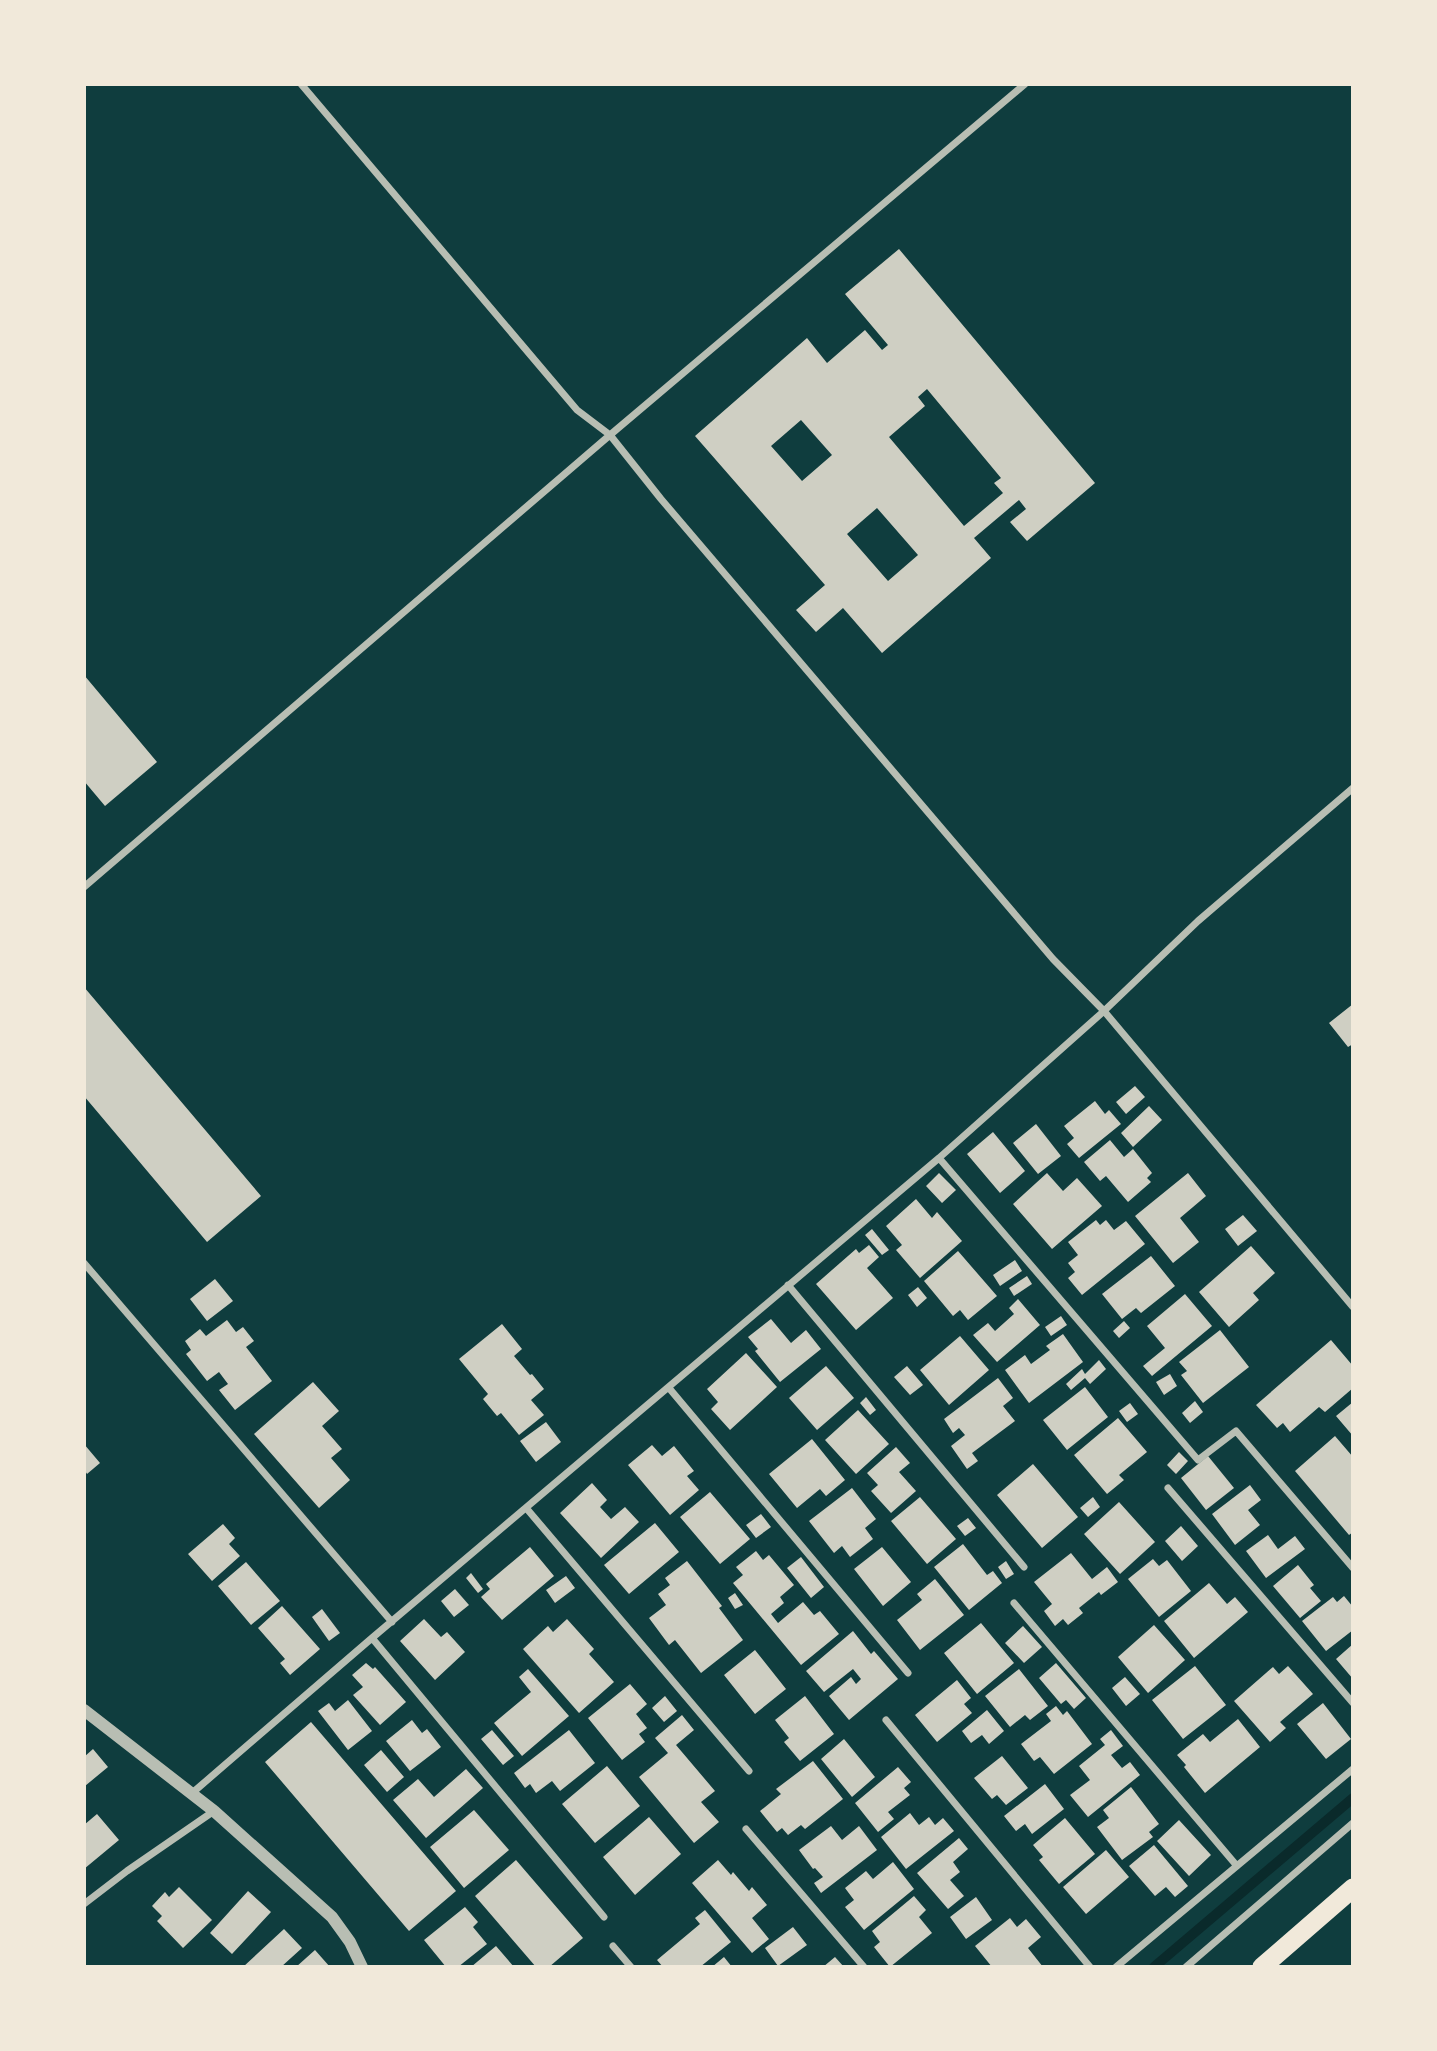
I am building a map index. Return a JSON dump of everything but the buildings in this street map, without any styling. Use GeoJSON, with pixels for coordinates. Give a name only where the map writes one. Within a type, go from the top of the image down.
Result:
{"type":"FeatureCollection","features":[{"type":"Feature","properties":{"kind":"highway"},"geometry":{"type":"LineString","coordinates":[[1262,1967],[1353,1888]]}},
{"type":"Feature","properties":{"kind":"street"},"geometry":{"type":"LineString","coordinates":[[301,84],[577,410],[610,435],[1044,949],[1104,1011],[1353,1307]]}},
{"type":"Feature","properties":{"kind":"street"},"geometry":{"type":"LineString","coordinates":[[84,887],[610,435],[1025,84]]}},
{"type":"Feature","properties":{"kind":"street"},"geometry":{"type":"LineString","coordinates":[[191,1794],[939,1158],[1104,1011],[1198,921],[1353,789]]}},
{"type":"Feature","properties":{"kind":"street"},"geometry":{"type":"LineString","coordinates":[[939,1158],[1198,1460],[1236,1431],[1353,1568]]}},
{"type":"Feature","properties":{"kind":"street"},"geometry":{"type":"LineString","coordinates":[[84,1263],[393,1622]]}},
{"type":"Feature","properties":{"kind":"street"},"geometry":{"type":"LineString","coordinates":[[788,1285],[1024,1567]]}},
{"type":"Feature","properties":{"kind":"street"},"geometry":{"type":"LineString","coordinates":[[669,1388],[908,1673]]}},
{"type":"Feature","properties":{"kind":"street"},"geometry":{"type":"LineString","coordinates":[[1168,1488],[1353,1703]]}},
{"type":"Feature","properties":{"kind":"street"},"geometry":{"type":"LineString","coordinates":[[527,1508],[749,1771]]}},
{"type":"Feature","properties":{"kind":"street"},"geometry":{"type":"LineString","coordinates":[[1014,1604],[1237,1866]]}},
{"type":"Feature","properties":{"kind":"street"},"geometry":{"type":"LineString","coordinates":[[372,1638],[604,1917]]}},
{"type":"Feature","properties":{"kind":"street"},"geometry":{"type":"LineString","coordinates":[[84,1710],[214,1811],[332,1917],[350,1942],[362,1967]]}},
{"type":"Feature","properties":{"kind":"street"},"geometry":{"type":"LineString","coordinates":[[886,1720],[1090,1967]]}},
{"type":"Feature","properties":{"kind":"street"},"geometry":{"type":"LineString","coordinates":[[1116,1967],[1353,1769]]}},
{"type":"Feature","properties":{"kind":"street"},"geometry":{"type":"LineString","coordinates":[[84,1904],[214,1811]]}},
{"type":"Feature","properties":{"kind":"street"},"geometry":{"type":"LineString","coordinates":[[1185,1967],[1353,1823]]}},
{"type":"Feature","properties":{"kind":"street"},"geometry":{"type":"LineString","coordinates":[[746,1829],[864,1967]]}},
{"type":"Feature","properties":{"kind":"street"},"geometry":{"type":"LineString","coordinates":[[613,1945],[631,1967]]}},
{"type":"Feature","properties":{"kind":"waterway"},"geometry":{"type":"LineString","coordinates":[[1154,1967],[1353,1798]]}}]}
